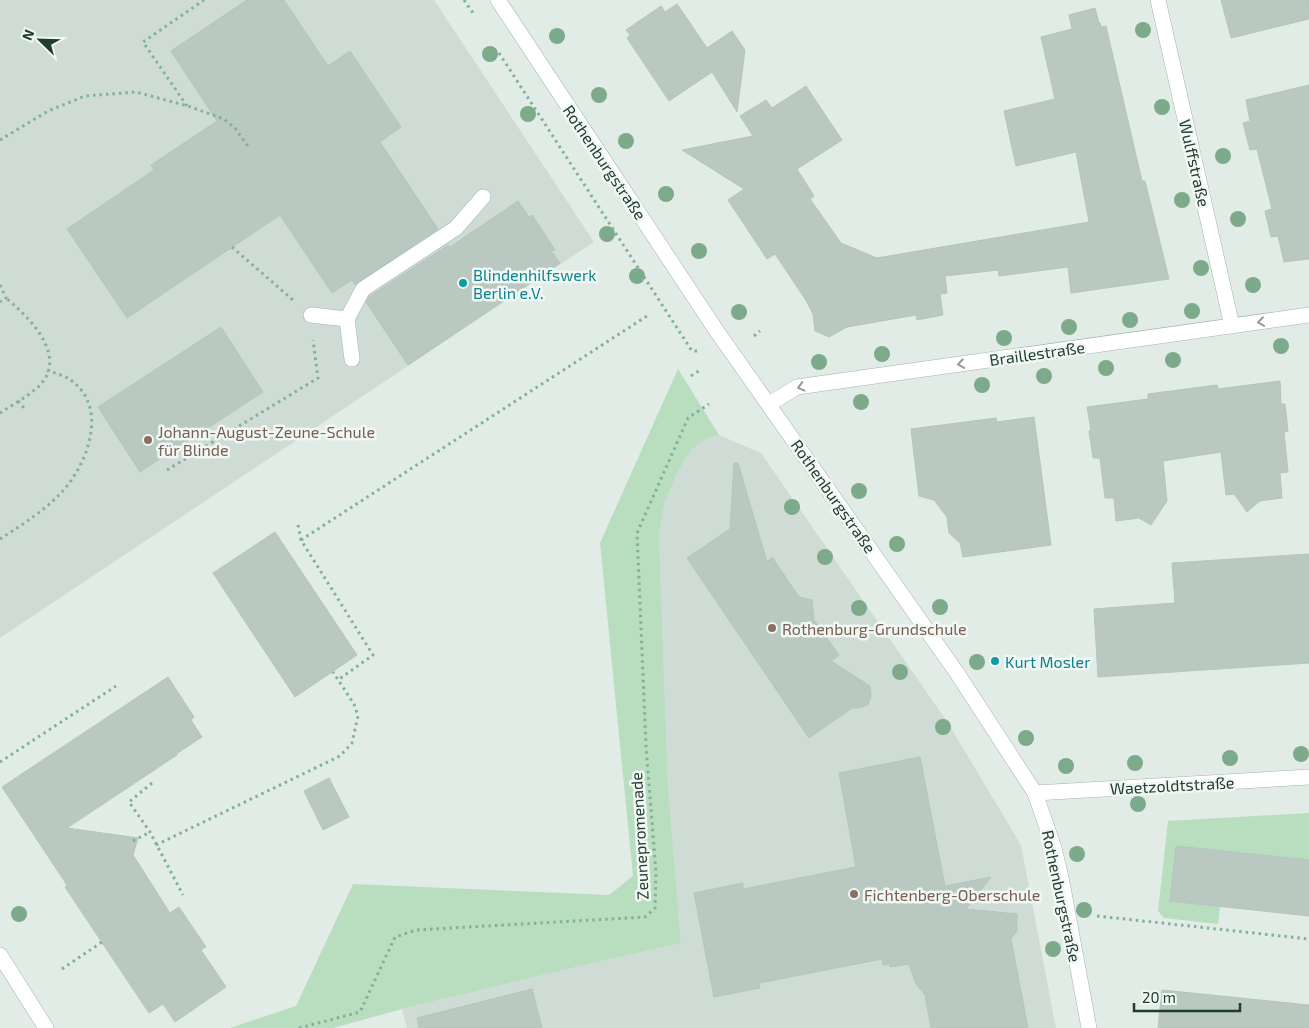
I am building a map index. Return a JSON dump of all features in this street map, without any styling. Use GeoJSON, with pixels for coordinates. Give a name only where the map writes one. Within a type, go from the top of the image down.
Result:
{"type":"FeatureCollection","features":[{"type":"Feature","properties":{"kind":"street","name":"Rothenburgstraße"},"geometry":{"type":"LineString","coordinates":[[498,0],[716,330],[957,673],[1036,793],[1054,848],[1062,882],[1089,1028]]}},
{"type":"Feature","properties":{"kind":"street","name":"Wulffstraße"},"geometry":{"type":"LineString","coordinates":[[1158,0],[1232,326]]}},
{"type":"Feature","properties":{"kind":"street"},"geometry":{"type":"LineString","coordinates":[[352,359],[347,319],[363,289],[456,228],[483,198]]}},
{"type":"Feature","properties":{"kind":"street","name":"Braillestraße"},"geometry":{"type":"LineString","coordinates":[[769,404],[797,387],[1309,315]]}},
{"type":"Feature","properties":{"kind":"street"},"geometry":{"type":"LineString","coordinates":[[310,316],[347,319]]}},
{"type":"Feature","properties":{"kind":"street","name":"Waetzoldtstraße"},"geometry":{"type":"LineString","coordinates":[[1036,793],[1309,777]]}},
{"type":"Feature","properties":{"kind":"street"},"geometry":{"type":"LineString","coordinates":[[0,955],[46,1028]]}},
{"type":"Feature","properties":{"kind":"path"},"geometry":{"type":"LineString","coordinates":[[188,106],[143,42],[204,0]]}},
{"type":"Feature","properties":{"kind":"path"},"geometry":{"type":"LineString","coordinates":[[464,0],[480,24]]}},
{"type":"Feature","properties":{"kind":"path"},"geometry":{"type":"LineString","coordinates":[[496,48],[692,351]]}},
{"type":"Feature","properties":{"kind":"path"},"geometry":{"type":"LineString","coordinates":[[0,140],[48,111],[85,96],[136,92],[188,106],[224,119],[235,128],[250,149]]}},
{"type":"Feature","properties":{"kind":"path"},"geometry":{"type":"LineString","coordinates":[[167,470],[318,378],[310,316],[232,247]]}},
{"type":"Feature","properties":{"kind":"path"},"geometry":{"type":"LineString","coordinates":[[0,285],[6,298],[21,310],[44,339],[49,362],[39,386],[0,413]]}},
{"type":"Feature","properties":{"kind":"path"},"geometry":{"type":"LineString","coordinates":[[0,302],[6,298]]}},
{"type":"Feature","properties":{"kind":"path"},"geometry":{"type":"LineString","coordinates":[[300,540],[650,314]]}},
{"type":"Feature","properties":{"kind":"path"},"geometry":{"type":"LineString","coordinates":[[754,336],[760,331]]}},
{"type":"Feature","properties":{"kind":"path"},"geometry":{"type":"LineString","coordinates":[[0,539],[44,510],[60,494],[76,472],[91,437],[91,413],[82,392],[69,379],[47,370]]}},
{"type":"Feature","properties":{"kind":"path"},"geometry":{"type":"LineString","coordinates":[[690,376],[700,370]]}},
{"type":"Feature","properties":{"kind":"path"},"geometry":{"type":"LineString","coordinates":[[18,401],[24,408]]}},
{"type":"Feature","properties":{"kind":"path","name":"Zeunepromenade"},"geometry":{"type":"LineString","coordinates":[[299,1028],[360,1012],[395,937],[416,930],[645,918],[655,908],[656,873],[646,746],[636,533],[688,418],[709,404]]}},
{"type":"Feature","properties":{"kind":"path"},"geometry":{"type":"LineString","coordinates":[[298,525],[300,540],[373,656],[338,680]]}},
{"type":"Feature","properties":{"kind":"path"},"geometry":{"type":"LineString","coordinates":[[156,845],[340,756],[352,743],[358,716],[354,704],[333,672]]}},
{"type":"Feature","properties":{"kind":"path"},"geometry":{"type":"LineString","coordinates":[[0,762],[116,686]]}},
{"type":"Feature","properties":{"kind":"path"},"geometry":{"type":"LineString","coordinates":[[152,783],[129,802],[150,832],[184,895]]}},
{"type":"Feature","properties":{"kind":"path"},"geometry":{"type":"LineString","coordinates":[[133,840],[150,832]]}},
{"type":"Feature","properties":{"kind":"path"},"geometry":{"type":"LineString","coordinates":[[1097,916],[1309,939]]}},
{"type":"Feature","properties":{"kind":"path"},"geometry":{"type":"LineString","coordinates":[[62,969],[102,942]]}},
{"type":"Feature","properties":{"kind":"shaded area","name":"Johann-August-Zeune-Schule für Blinde"},"geometry":{"type":"Polygon","coordinates":[[[0,0],[434,0],[594,242],[0,638],[0,0]]]}},
{"type":"Feature","properties":{"kind":"shaded area","name":"Fichtenberg-Oberschule"},"geometry":{"type":"Polygon","coordinates":[[[719,435],[761,453],[948,723],[1021,845],[1056,1028],[407,1028],[402,1009],[681,943],[668,786],[659,533],[665,502],[677,473],[691,450],[706,439],[719,435]]]}},
{"type":"Feature","properties":{"kind":"green space"},"geometry":{"type":"Polygon","coordinates":[[[678,369],[719,435],[706,439],[691,450],[677,473],[665,502],[659,533],[668,786],[681,943],[402,1009],[333,1028],[230,1028],[296,1006],[353,884],[609,895],[633,876],[600,543],[678,369]]]}},
{"type":"Feature","properties":{"kind":"green space"},"geometry":{"type":"Polygon","coordinates":[[[1309,813],[1309,860],[1176,846],[1170,901],[1220,906],[1218,924],[1164,918],[1158,911],[1168,821],[1309,813]]]}},
{"type":"Feature","properties":{"kind":"building"},"geometry":{"type":"Polygon","coordinates":[[[247,0],[284,0],[328,66],[350,51],[401,127],[380,142],[438,229],[355,285],[352,280],[332,293],[280,215],[127,318],[67,229],[154,170],[151,165],[217,121],[171,51],[247,0]]]}},
{"type":"Feature","properties":{"kind":"building"},"geometry":{"type":"Polygon","coordinates":[[[1221,0],[1309,0],[1309,19],[1231,38],[1221,0]]]}},
{"type":"Feature","properties":{"kind":"building"},"geometry":{"type":"Polygon","coordinates":[[[677,4],[707,48],[732,31],[745,50],[737,112],[712,72],[669,101],[627,38],[630,35],[626,30],[661,6],[665,12],[677,4]]]}},
{"type":"Feature","properties":{"kind":"building"},"geometry":{"type":"Polygon","coordinates":[[[1095,8],[1101,27],[1106,26],[1142,181],[1145,181],[1169,279],[1071,293],[1068,267],[999,276],[998,270],[945,276],[947,293],[940,294],[943,315],[917,320],[916,315],[847,327],[829,337],[815,331],[813,314],[807,302],[775,254],[767,259],[728,200],[744,189],[682,150],[753,136],[740,116],[766,100],[772,108],[806,86],[842,140],[797,169],[814,196],[810,199],[841,243],[877,258],[1089,222],[1076,152],[1016,166],[1004,111],[1055,99],[1041,37],[1072,29],[1069,15],[1095,8]]]}},
{"type":"Feature","properties":{"kind":"building"},"geometry":{"type":"Polygon","coordinates":[[[1309,85],[1309,259],[1284,262],[1278,236],[1271,237],[1265,211],[1272,209],[1257,149],[1250,150],[1243,123],[1250,121],[1246,100],[1309,85]]]}},
{"type":"Feature","properties":{"kind":"building","name":"Blindenhilfswerk Berlin e.V."},"geometry":{"type":"Polygon","coordinates":[[[518,201],[529,217],[532,215],[555,250],[551,251],[560,263],[408,365],[366,302],[370,296],[448,245],[450,247],[518,201]]]}},
{"type":"Feature","properties":{"kind":"building"},"geometry":{"type":"Polygon","coordinates":[[[221,327],[263,392],[140,472],[98,407],[221,327]]]}},
{"type":"Feature","properties":{"kind":"building"},"geometry":{"type":"Polygon","coordinates":[[[1280,381],[1281,404],[1285,404],[1288,431],[1284,432],[1288,472],[1280,473],[1282,498],[1260,501],[1247,512],[1234,494],[1226,495],[1221,452],[1163,461],[1167,501],[1151,525],[1139,518],[1116,521],[1114,498],[1105,498],[1100,458],[1093,458],[1087,407],[1148,399],[1148,394],[1217,385],[1218,389],[1280,381]]]}},
{"type":"Feature","properties":{"kind":"building"},"geometry":{"type":"Polygon","coordinates":[[[1034,417],[1051,545],[963,557],[960,543],[949,533],[947,517],[934,500],[919,496],[911,429],[996,418],[997,422],[1034,417]]]}},
{"type":"Feature","properties":{"kind":"building"},"geometry":{"type":"Polygon","coordinates":[[[734,463],[738,463],[767,562],[772,557],[799,597],[812,600],[814,620],[839,655],[831,661],[870,686],[871,696],[868,705],[852,708],[809,738],[687,558],[730,529],[734,463]]]}},
{"type":"Feature","properties":{"kind":"building"},"geometry":{"type":"Polygon","coordinates":[[[275,532],[357,655],[295,697],[213,573],[275,532]]]}},
{"type":"Feature","properties":{"kind":"building"},"geometry":{"type":"Polygon","coordinates":[[[1309,554],[1309,663],[1098,677],[1094,609],[1175,603],[1172,563],[1309,554]]]}},
{"type":"Feature","properties":{"kind":"building"},"geometry":{"type":"Polygon","coordinates":[[[168,677],[194,717],[191,720],[202,737],[67,828],[138,838],[133,855],[170,913],[179,907],[206,947],[201,950],[226,987],[175,1022],[163,1004],[149,1013],[65,887],[67,885],[2,787],[168,677]]]}},
{"type":"Feature","properties":{"kind":"building"},"geometry":{"type":"Polygon","coordinates":[[[920,757],[945,886],[991,877],[966,909],[1017,914],[1017,931],[1011,939],[1028,1028],[931,1028],[925,995],[916,984],[909,964],[890,967],[889,964],[883,965],[882,959],[759,983],[760,988],[714,997],[694,893],[743,883],[743,889],[856,867],[839,773],[920,757]]]}},
{"type":"Feature","properties":{"kind":"building"},"geometry":{"type":"Polygon","coordinates":[[[329,778],[349,817],[323,830],[304,791],[329,778]]]}},
{"type":"Feature","properties":{"kind":"building"},"geometry":{"type":"Polygon","coordinates":[[[1176,846],[1309,860],[1309,916],[1170,901],[1176,846]]]}},
{"type":"Feature","properties":{"kind":"building"},"geometry":{"type":"Polygon","coordinates":[[[532,989],[542,1028],[419,1028],[417,1018],[532,989]]]}},
{"type":"Feature","properties":{"kind":"building"},"geometry":{"type":"Polygon","coordinates":[[[1162,990],[1309,1005],[1309,1028],[1158,1028],[1162,990]]]}},
{"type":"Feature","properties":{"kind":"place","name":"Blindenhilfswerk Berlin e.V."},"geometry":{"type":"Point","coordinates":[463,283]}},
{"type":"Feature","properties":{"kind":"place","name":"Johann-August-Zeune-Schule für Blinde"},"geometry":{"type":"Point","coordinates":[148,440]}},
{"type":"Feature","properties":{"kind":"place","name":"Rothenburg-Grundschule"},"geometry":{"type":"Point","coordinates":[772,628]}},
{"type":"Feature","properties":{"kind":"place","name":"Kurt Mosler"},"geometry":{"type":"Point","coordinates":[995,661]}},
{"type":"Feature","properties":{"kind":"place","name":"Fichtenberg-Oberschule"},"geometry":{"type":"Point","coordinates":[854,894]}}]}
